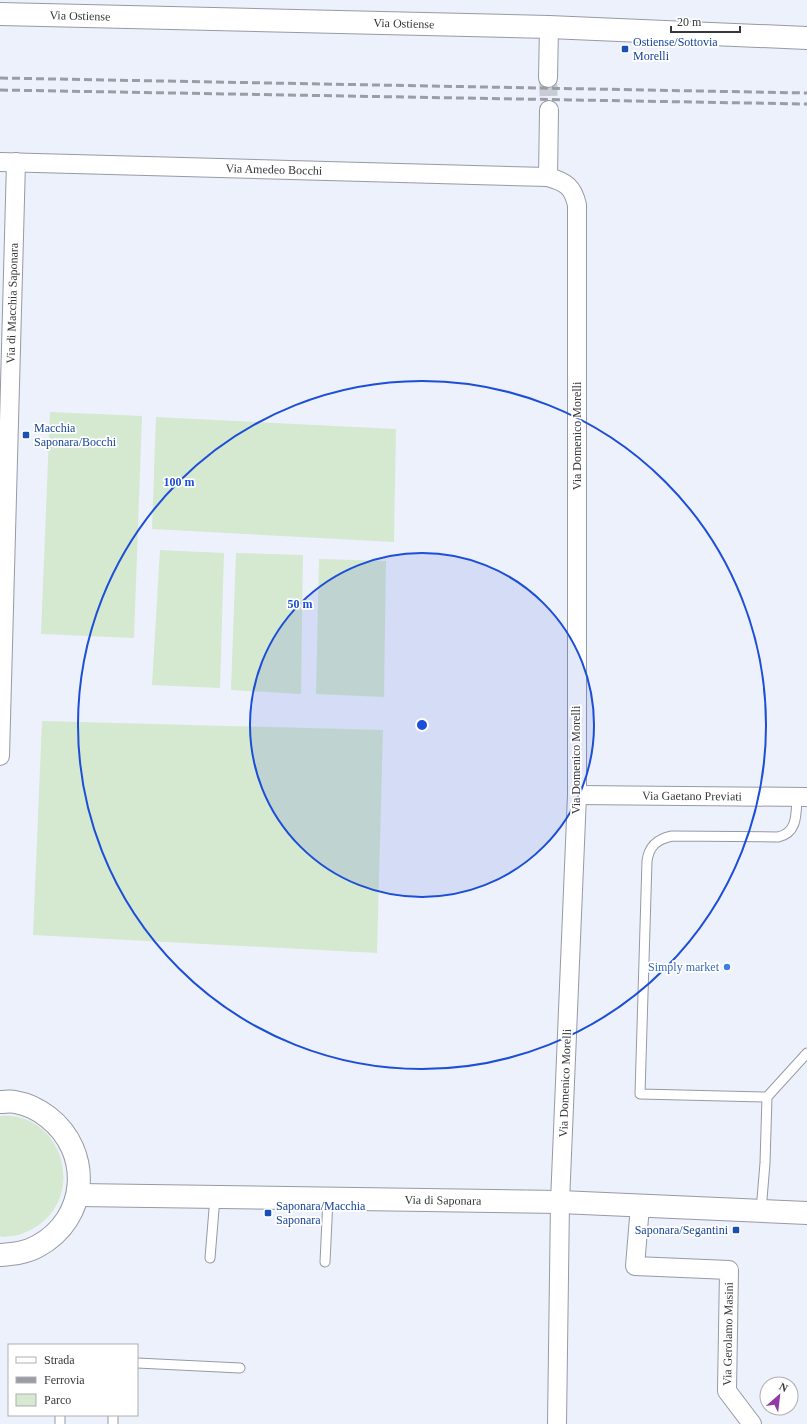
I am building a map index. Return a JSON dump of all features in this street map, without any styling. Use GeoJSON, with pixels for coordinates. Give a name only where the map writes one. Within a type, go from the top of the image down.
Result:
{"type":"FeatureCollection","features":[{"type":"Feature","properties":{"kind":"street","name":"Via Ostiense"},"geometry":{"type":"LineString","coordinates":[[0,14],[549,28],[807,38]]}},
{"type":"Feature","properties":{"kind":"street"},"geometry":{"type":"LineString","coordinates":[[548,78],[549,28]]}},
{"type":"Feature","properties":{"kind":"street"},"geometry":{"type":"LineString","coordinates":[[548,177],[549,110]]}},
{"type":"Feature","properties":{"kind":"street","name":"Via Amedeo Bocchi"},"geometry":{"type":"LineString","coordinates":[[8,162],[548,177]]}},
{"type":"Feature","properties":{"kind":"street","name":"Via di Macchia Saponara"},"geometry":{"type":"LineString","coordinates":[[0,756],[8,162]]}},
{"type":"Feature","properties":{"kind":"street","name":"Via Domenico Morelli"},"geometry":{"type":"LineString","coordinates":[[548,177],[559,180],[569,186],[575,195],[577,205],[577,795],[560,1202],[557,1424]]}},
{"type":"Feature","properties":{"kind":"street","name":"Via Gaetano Previati"},"geometry":{"type":"LineString","coordinates":[[577,795],[802,797]]}},
{"type":"Feature","properties":{"kind":"street"},"geometry":{"type":"LineString","coordinates":[[0,1102],[16,1102],[39,1110],[59,1126],[73,1146],[79,1170],[78,1195],[70,1216],[56,1234],[38,1247],[17,1254],[0,1255]]}},
{"type":"Feature","properties":{"kind":"street","name":"Via di Saponara"},"geometry":{"type":"LineString","coordinates":[[78,1195],[560,1202],[807,1213]]}},
{"type":"Feature","properties":{"kind":"street","name":"Via Gerolamo Masini"},"geometry":{"type":"LineString","coordinates":[[640,1206],[634,1266],[729,1270],[727,1391],[752,1424]]}},
{"type":"Feature","properties":{"kind":"lane"},"geometry":{"type":"LineString","coordinates":[[767,1097],[640,1094],[647,861],[648,855],[654,843],[666,837],[778,837],[785,835],[790,832],[793,826],[802,797]]}},
{"type":"Feature","properties":{"kind":"lane"},"geometry":{"type":"LineString","coordinates":[[761,1211],[765,1163],[767,1097],[807,1053]]}},
{"type":"Feature","properties":{"kind":"lane"},"geometry":{"type":"LineString","coordinates":[[210,1258],[215,1197]]}},
{"type":"Feature","properties":{"kind":"lane"},"geometry":{"type":"LineString","coordinates":[[325,1262],[328,1199]]}},
{"type":"Feature","properties":{"kind":"lane"},"geometry":{"type":"LineString","coordinates":[[138,1363],[240,1368]]}},
{"type":"Feature","properties":{"kind":"green space"},"geometry":{"type":"Polygon","coordinates":[[[50,412],[142,416],[134,638],[41,634],[50,412]]]}},
{"type":"Feature","properties":{"kind":"green space"},"geometry":{"type":"Polygon","coordinates":[[[156,417],[396,429],[394,542],[152,529],[156,417]]]}},
{"type":"Feature","properties":{"kind":"green space"},"geometry":{"type":"Polygon","coordinates":[[[160,550],[224,553],[220,688],[152,685],[160,550]]]}},
{"type":"Feature","properties":{"kind":"green space"},"geometry":{"type":"Polygon","coordinates":[[[236,553],[303,555],[301,694],[231,690],[236,553]]]}},
{"type":"Feature","properties":{"kind":"green space"},"geometry":{"type":"Polygon","coordinates":[[[319,559],[386,561],[384,697],[316,694],[319,559]]]}},
{"type":"Feature","properties":{"kind":"green space"},"geometry":{"type":"Polygon","coordinates":[[[42,721],[383,730],[377,953],[33,935],[42,721]]]}},
{"type":"Feature","properties":{"kind":"green space"},"geometry":{"type":"Polygon","coordinates":[[[0,1116],[23,1119],[41,1129],[54,1144],[62,1163],[63,1183],[58,1203],[45,1220],[22,1234],[3,1237],[0,1236],[0,1116]]]}},
{"type":"Feature","properties":{"kind":"tunnel"},"geometry":{"type":"LineString","coordinates":[[548,78],[549,110]]}},
{"type":"Feature","properties":{"kind":"railway"},"geometry":{"type":"LineString","coordinates":[[0,78],[807,93]]}},
{"type":"Feature","properties":{"kind":"railway"},"geometry":{"type":"LineString","coordinates":[[0,90],[807,104]]}},
{"type":"Feature","properties":{"kind":"place","name":"Ostiense/Sottovia Morelli"},"geometry":{"type":"Point","coordinates":[625,49]}},
{"type":"Feature","properties":{"kind":"place","name":"Macchia Saponara/Bocchi"},"geometry":{"type":"Point","coordinates":[26,435]}},
{"type":"Feature","properties":{"kind":"place","name":"Simply market"},"geometry":{"type":"Point","coordinates":[727,967]}},
{"type":"Feature","properties":{"kind":"place","name":"Saponara/Macchia Saponara"},"geometry":{"type":"Point","coordinates":[268,1213]}},
{"type":"Feature","properties":{"kind":"place","name":"Saponara/Segantini"},"geometry":{"type":"Point","coordinates":[736,1230]}}]}
